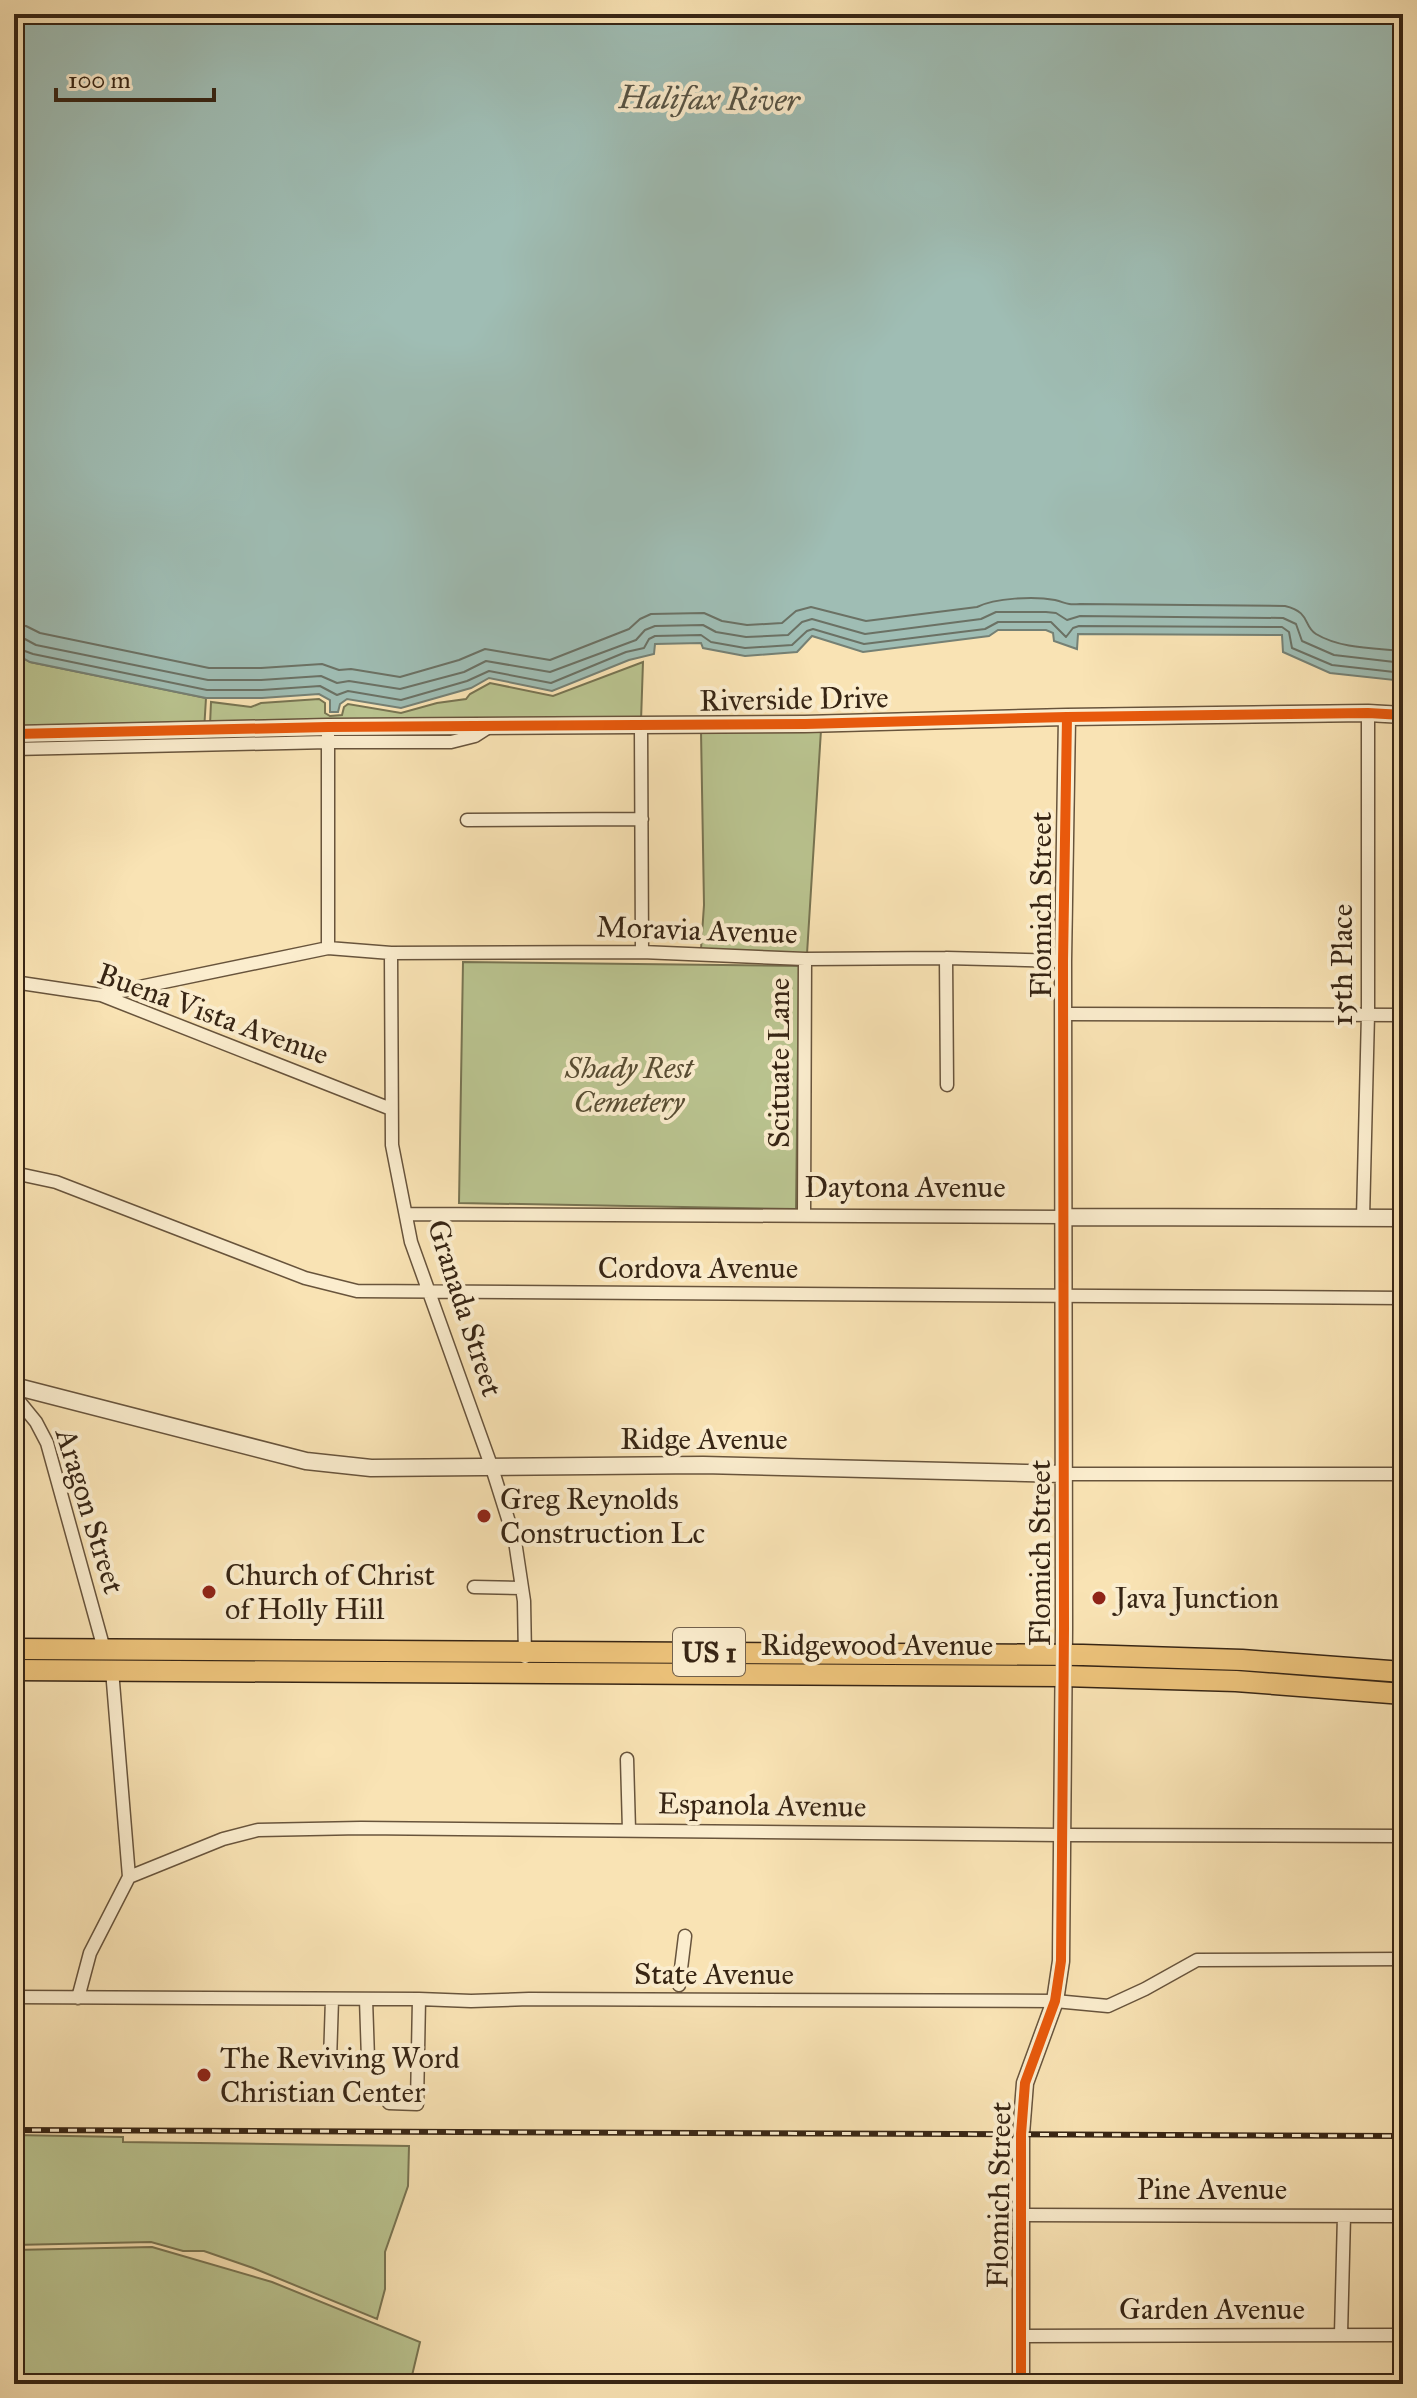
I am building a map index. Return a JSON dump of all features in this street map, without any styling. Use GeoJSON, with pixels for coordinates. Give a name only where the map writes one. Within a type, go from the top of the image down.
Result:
{"type":"FeatureCollection","features":[{"type":"Feature","properties":{"kind":"main road","name":"Ridgewood Avenue"},"geometry":{"type":"LineString","coordinates":[[14,1649],[525,1651],[1063,1665],[1403,1694]]}},
{"type":"Feature","properties":{"kind":"main road","name":"Ridgewood Avenue"},"geometry":{"type":"LineString","coordinates":[[14,1670],[525,1673],[1063,1665],[1204,1658],[1403,1672]]}},
{"type":"Feature","properties":{"kind":"street","name":"Riverside Drive"},"geometry":{"type":"LineString","coordinates":[[14,734],[185,731],[328,735],[489,727],[1368,713],[1403,715]]}},
{"type":"Feature","properties":{"kind":"street","name":"15th Place"},"geometry":{"type":"LineString","coordinates":[[1363,1218],[1368,1014],[1368,713]]}},
{"type":"Feature","properties":{"kind":"street","name":"Flomich Street"},"geometry":{"type":"LineString","coordinates":[[1021,2384],[1021,2134],[1025,2083],[1055,2001],[1061,1961],[1063,961],[1067,717]]}},
{"type":"Feature","properties":{"kind":"street"},"geometry":{"type":"LineString","coordinates":[[641,726],[642,952]]}},
{"type":"Feature","properties":{"kind":"street"},"geometry":{"type":"LineString","coordinates":[[14,749],[328,735],[328,948]]}},
{"type":"Feature","properties":{"kind":"street"},"geometry":{"type":"LineString","coordinates":[[467,820],[642,819]]}},
{"type":"Feature","properties":{"kind":"street","name":"Moravia Avenue"},"geometry":{"type":"LineString","coordinates":[[101,995],[328,948],[391,953],[642,952],[805,959],[1063,961]]}},
{"type":"Feature","properties":{"kind":"street","name":"Granada Street"},"geometry":{"type":"LineString","coordinates":[[391,953],[392,1145],[411,1242],[515,1541],[522,1588],[525,1673]]}},
{"type":"Feature","properties":{"kind":"street"},"geometry":{"type":"LineString","coordinates":[[946,958],[947,1085]]}},
{"type":"Feature","properties":{"kind":"street","name":"Scituate Lane"},"geometry":{"type":"LineString","coordinates":[[804,1214],[805,959]]}},
{"type":"Feature","properties":{"kind":"street","name":"Buena Vista Avenue"},"geometry":{"type":"LineString","coordinates":[[14,982],[101,995],[391,1109]]}},
{"type":"Feature","properties":{"kind":"street"},"geometry":{"type":"LineString","coordinates":[[1065,1014],[1403,1015]]}},
{"type":"Feature","properties":{"kind":"street","name":"Cordova Avenue"},"geometry":{"type":"LineString","coordinates":[[14,1173],[56,1182],[305,1278],[357,1291],[1403,1298]]}},
{"type":"Feature","properties":{"kind":"street","name":"Daytona Avenue"},"geometry":{"type":"LineString","coordinates":[[407,1214],[1403,1218]]}},
{"type":"Feature","properties":{"kind":"street","name":"Ridge Avenue"},"geometry":{"type":"LineString","coordinates":[[14,1386],[306,1461],[371,1468],[703,1465],[1064,1474],[1403,1474]]}},
{"type":"Feature","properties":{"kind":"street","name":"Aragon Street"},"geometry":{"type":"LineString","coordinates":[[14,1395],[36,1422],[47,1443],[104,1649]]}},
{"type":"Feature","properties":{"kind":"street"},"geometry":{"type":"LineString","coordinates":[[474,1587],[522,1588]]}},
{"type":"Feature","properties":{"kind":"street"},"geometry":{"type":"LineString","coordinates":[[78,1998],[90,1953],[129,1877],[112,1670]]}},
{"type":"Feature","properties":{"kind":"street"},"geometry":{"type":"LineString","coordinates":[[627,1759],[629,1830]]}},
{"type":"Feature","properties":{"kind":"street","name":"Espanola Avenue"},"geometry":{"type":"LineString","coordinates":[[129,1877],[223,1839],[258,1830],[361,1828],[1403,1836]]}},
{"type":"Feature","properties":{"kind":"street"},"geometry":{"type":"LineString","coordinates":[[679,1985],[685,1936]]}},
{"type":"Feature","properties":{"kind":"street","name":"State Avenue"},"geometry":{"type":"LineString","coordinates":[[14,1997],[1055,2001],[1108,2006],[1197,1960],[1403,1959]]}},
{"type":"Feature","properties":{"kind":"street"},"geometry":{"type":"LineString","coordinates":[[332,1999],[330,2061],[359,2064],[368,2059],[366,1999]]}},
{"type":"Feature","properties":{"kind":"street"},"geometry":{"type":"LineString","coordinates":[[389,2103],[417,2104],[419,1999]]}},
{"type":"Feature","properties":{"kind":"street","name":"Pine Avenue"},"geometry":{"type":"LineString","coordinates":[[1022,2215],[1403,2216]]}},
{"type":"Feature","properties":{"kind":"street"},"geometry":{"type":"LineString","coordinates":[[1341,2334],[1344,2216]]}},
{"type":"Feature","properties":{"kind":"street","name":"Garden Avenue"},"geometry":{"type":"LineString","coordinates":[[1021,2336],[1403,2335]]}},
{"type":"Feature","properties":{"kind":"green space"},"geometry":{"type":"Polygon","coordinates":[[[14,653],[30,662],[206,698],[204,731],[14,734],[14,653]]]}},
{"type":"Feature","properties":{"kind":"green space"},"geometry":{"type":"Polygon","coordinates":[[[643,662],[641,721],[210,725],[211,702],[251,707],[261,703],[319,699],[325,703],[325,713],[330,716],[342,715],[348,704],[401,713],[466,699],[490,683],[553,696],[643,662]]]}},
{"type":"Feature","properties":{"kind":"green space"},"geometry":{"type":"Polygon","coordinates":[[[821,730],[807,954],[701,949],[704,905],[701,731],[821,730]]]}},
{"type":"Feature","properties":{"kind":"green space","name":"Shady Rest Cemetery"},"geometry":{"type":"Polygon","coordinates":[[[463,962],[799,966],[796,1209],[459,1203],[463,962]]]}},
{"type":"Feature","properties":{"kind":"green space"},"geometry":{"type":"Polygon","coordinates":[[[14,2135],[123,2137],[123,2142],[409,2146],[408,2186],[385,2252],[385,2289],[377,2319],[204,2251],[183,2251],[151,2242],[14,2245],[14,2135]]]}},
{"type":"Feature","properties":{"kind":"green space"},"geometry":{"type":"Polygon","coordinates":[[[152,2247],[272,2282],[420,2342],[410,2384],[14,2384],[14,2250],[152,2247]]]}},
{"type":"Feature","properties":{"kind":"water","name":"Halifax River"},"geometry":{"type":"Polygon","coordinates":[[[14,14],[1403,14],[1403,681],[1330,673],[1283,652],[1282,635],[1078,634],[1077,649],[1054,641],[1053,633],[1046,630],[998,630],[989,636],[863,652],[812,636],[797,652],[745,656],[703,648],[701,643],[655,644],[654,654],[629,660],[552,691],[489,678],[471,688],[401,708],[347,699],[340,704],[338,712],[330,712],[330,700],[319,694],[206,698],[30,662],[14,653],[14,14]]]}},
{"type":"Feature","properties":{"kind":"railway"},"geometry":{"type":"LineString","coordinates":[[14,2130],[1403,2136]]}},
{"type":"Feature","properties":{"kind":"cycle path"},"geometry":{"type":"LineString","coordinates":[[14,734],[328,727],[1403,715]]}},
{"type":"Feature","properties":{"kind":"cycle path"},"geometry":{"type":"LineString","coordinates":[[1021,2384],[1021,2134],[1025,2083],[1055,2001],[1061,1961],[1063,961],[1067,717]]}},
{"type":"Feature","properties":{"kind":"place","name":"Greg Reynolds Construction Lc"},"geometry":{"type":"Point","coordinates":[484,1516]}},
{"type":"Feature","properties":{"kind":"place","name":"Church of Christ of Holly Hill"},"geometry":{"type":"Point","coordinates":[209,1592]}},
{"type":"Feature","properties":{"kind":"place","name":"Java Junction"},"geometry":{"type":"Point","coordinates":[1099,1598]}},
{"type":"Feature","properties":{"kind":"place","name":"The Reviving Word Christian Center"},"geometry":{"type":"Point","coordinates":[204,2075]}}]}
